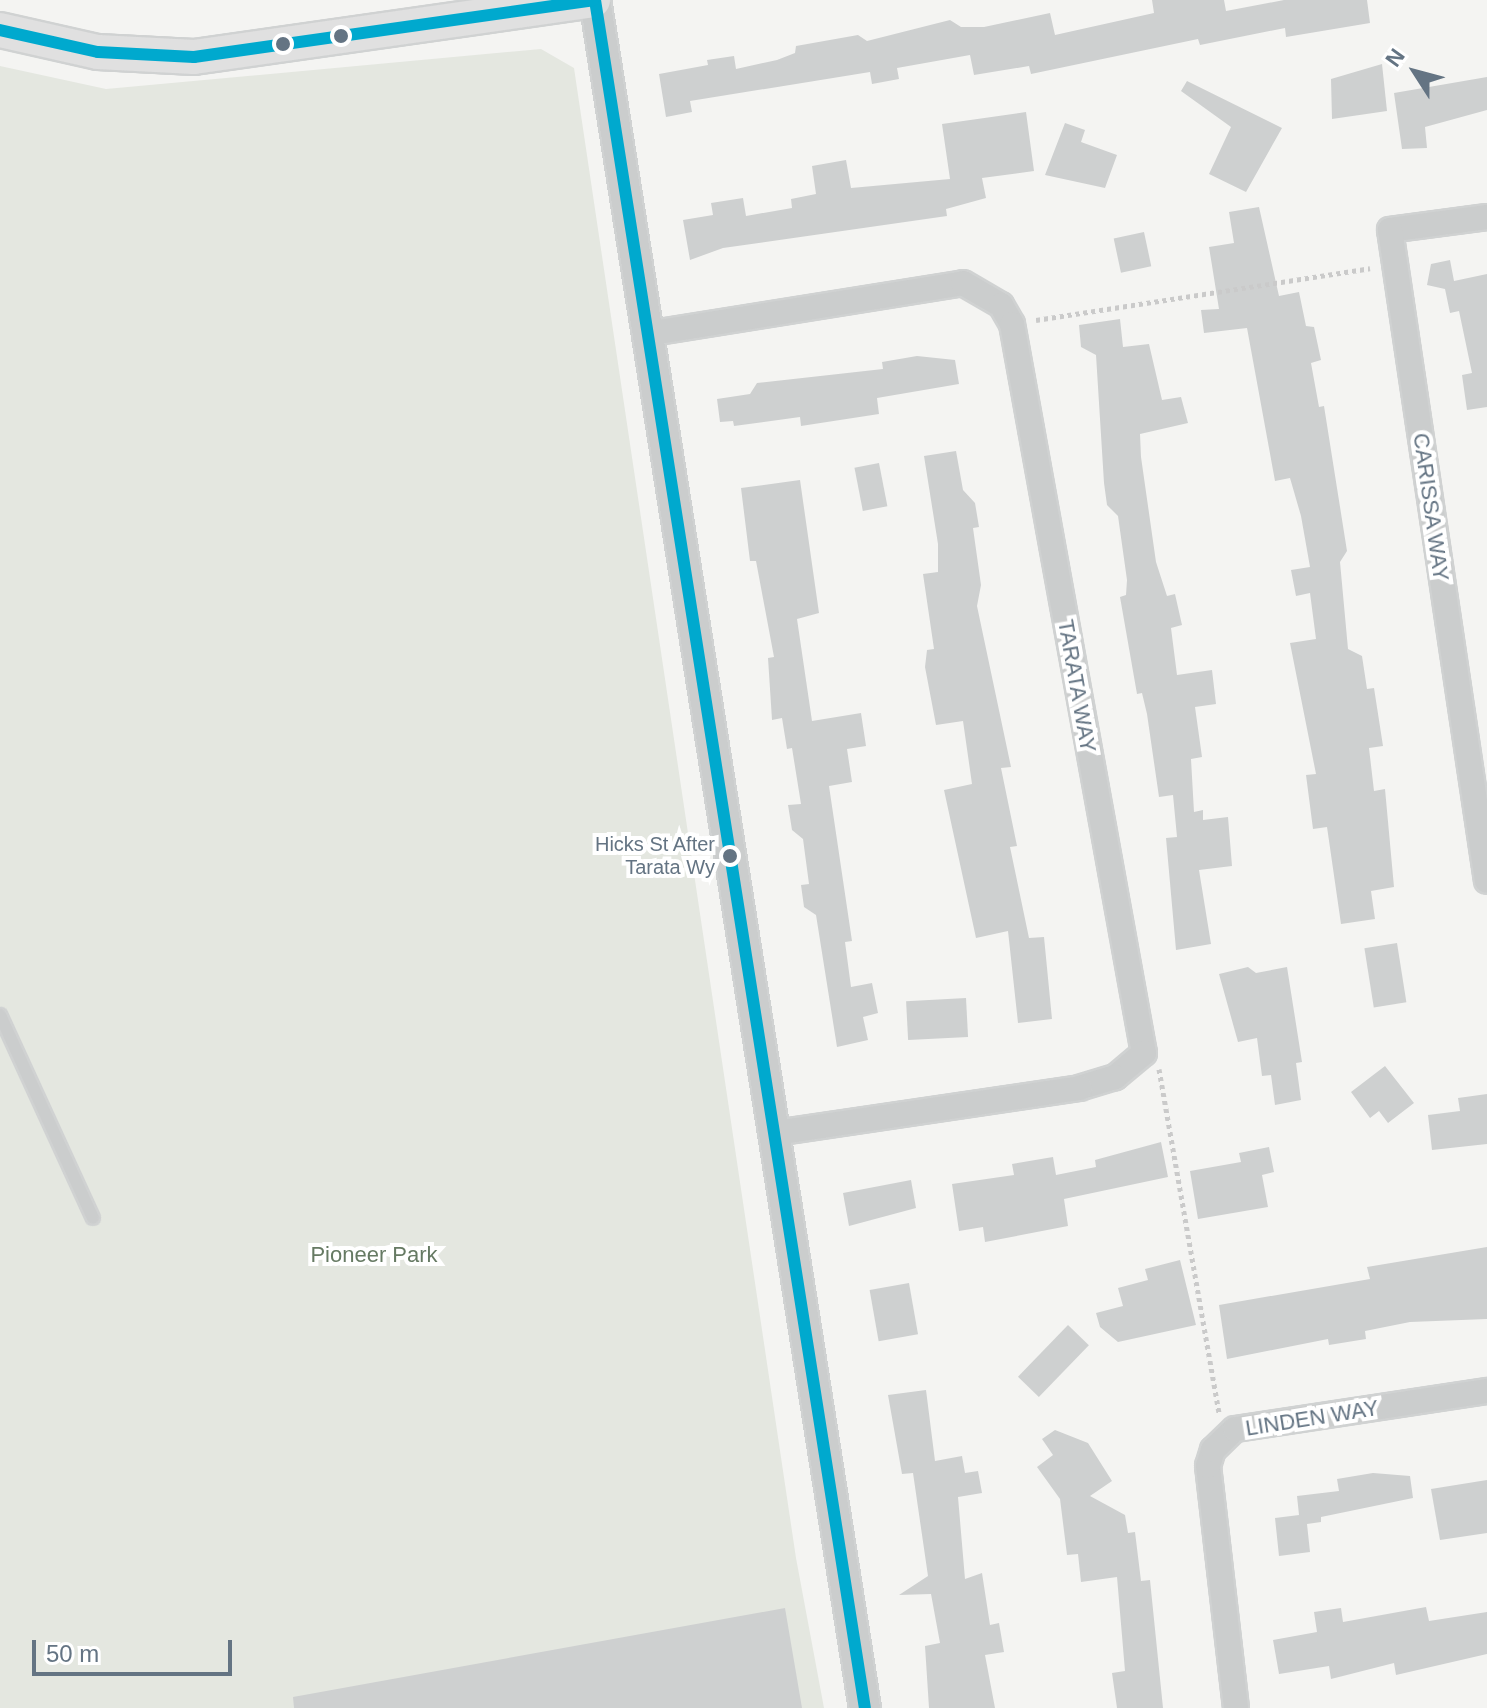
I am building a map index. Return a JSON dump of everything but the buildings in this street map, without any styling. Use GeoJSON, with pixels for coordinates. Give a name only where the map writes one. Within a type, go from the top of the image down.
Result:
{"type":"FeatureCollection","features":[{"type":"Feature","properties":{"kind":"main road"},"geometry":{"type":"LineString","coordinates":[[0,30],[98,52],[194,57],[594,0]]}},
{"type":"Feature","properties":{"kind":"street"},"geometry":{"type":"LineString","coordinates":[[594,0],[865,1708]]}},
{"type":"Feature","properties":{"kind":"street","name":"CARISSA WAY"},"geometry":{"type":"LineString","coordinates":[[1487,217],[1390,230],[1487,881]]}},
{"type":"Feature","properties":{"kind":"street","name":"TARATA WAY"},"geometry":{"type":"LineString","coordinates":[[646,334],[963,283],[991,294],[1012,324],[1144,1053]]}},
{"type":"Feature","properties":{"kind":"street"},"geometry":{"type":"LineString","coordinates":[[774,1133],[1080,1088],[1115,1077],[1144,1053]]}},
{"type":"Feature","properties":{"kind":"street","name":"LINDEN WAY"},"geometry":{"type":"LineString","coordinates":[[1236,1708],[1208,1466],[1223,1438],[1235,1429],[1487,1391]]}},
{"type":"Feature","properties":{"kind":"lane"},"geometry":{"type":"LineString","coordinates":[[0,1015],[93,1218]]}},
{"type":"Feature","properties":{"kind":"path"},"geometry":{"type":"LineString","coordinates":[[1012,324],[1395,264]]}},
{"type":"Feature","properties":{"kind":"path"},"geometry":{"type":"LineString","coordinates":[[1144,1053],[1160,1070],[1223,1438]]}},
{"type":"Feature","properties":{"kind":"green space","name":"Pioneer Park"},"geometry":{"type":"Polygon","coordinates":[[[541,49],[574,68],[796,1558],[824,1708],[0,1708],[0,66],[106,89],[541,49]]]}},
{"type":"Feature","properties":{"kind":"transit line"},"geometry":{"type":"LineString","coordinates":[[0,30],[98,52],[194,57],[593,0]]}},
{"type":"Feature","properties":{"kind":"transit line"},"geometry":{"type":"LineString","coordinates":[[595,0],[865,1708]]}},
{"type":"Feature","properties":{"kind":"place","name":"Hicks St After Tarata Wy"},"geometry":{"type":"Point","coordinates":[730,856]}}]}
